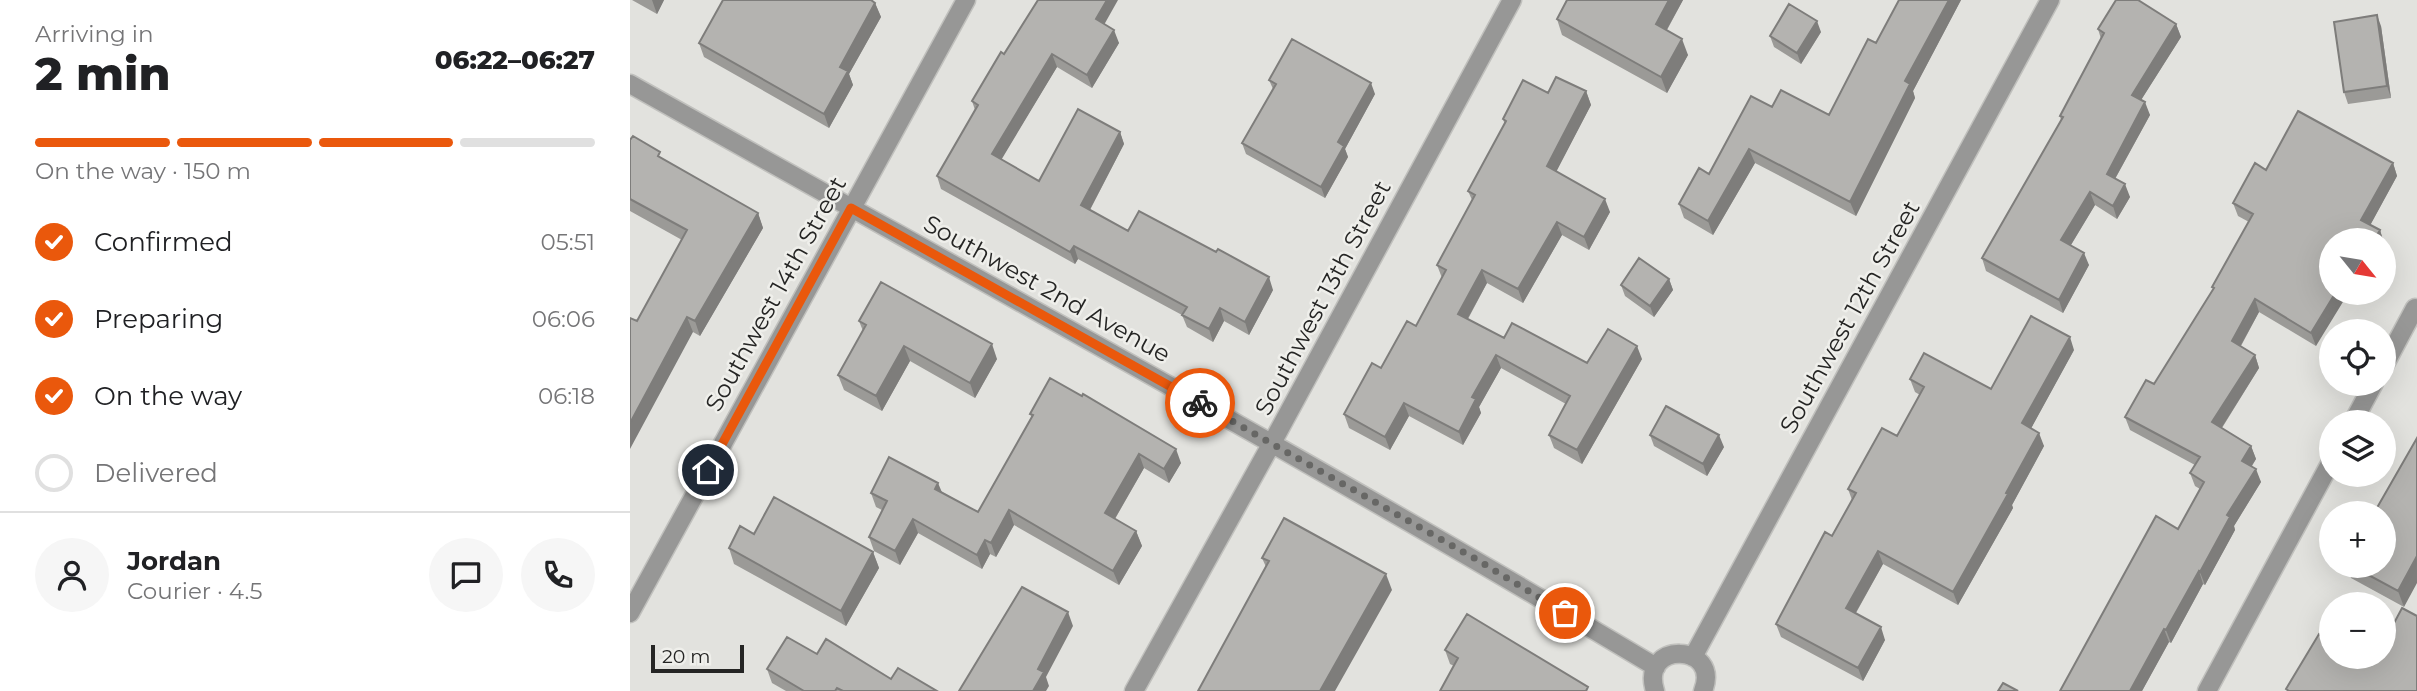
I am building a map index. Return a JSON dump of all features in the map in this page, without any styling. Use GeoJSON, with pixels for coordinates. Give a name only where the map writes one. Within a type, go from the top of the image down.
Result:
{"type":"FeatureCollection","features":[{"type":"Feature","properties":{"kind":"street","name":"Southwest 14th Street"},"geometry":{"type":"LineString","coordinates":[[630,613],[966,0]]}},
{"type":"Feature","properties":{"kind":"street","name":"Southwest 13th Street"},"geometry":{"type":"LineString","coordinates":[[1134,691],[1512,0]]}},
{"type":"Feature","properties":{"kind":"street","name":"Southwest 12th Street"},"geometry":{"type":"LineString","coordinates":[[1693,657],[2050,0]]}},
{"type":"Feature","properties":{"kind":"street","name":"Southwest 2nd Avenue"},"geometry":{"type":"LineString","coordinates":[[630,84],[1272,443],[1474,558],[1656,667]]}},
{"type":"Feature","properties":{"kind":"street"},"geometry":{"type":"LineString","coordinates":[[2396,344],[2415,308]]}},
{"type":"Feature","properties":{"kind":"street"},"geometry":{"type":"LineString","coordinates":[[2207,691],[2319,485]]}},
{"type":"Feature","properties":{"kind":"street"},"geometry":{"type":"LineString","coordinates":[[1655,691],[1652,680],[1656,667],[1664,658],[1681,653],[1693,657],[1704,667],[1706,676],[1703,691]]}},
{"type":"Feature","properties":{"kind":"building"},"geometry":{"type":"Polygon","coordinates":[[[723,0],[871,0],[875,3],[840,67],[848,71],[824,114],[699,43],[723,0]]]}},
{"type":"Feature","properties":{"kind":"building"},"geometry":{"type":"Polygon","coordinates":[[[1038,0],[1107,0],[1096,19],[1114,30],[1087,75],[1052,54],[992,154],[1039,181],[1078,109],[1120,132],[1081,205],[1128,231],[1139,211],[1269,277],[1245,322],[1220,308],[1209,329],[1182,315],[1187,307],[1074,246],[1070,252],[937,176],[978,105],[972,101],[1001,52],[1004,54],[1038,0]]]}},
{"type":"Feature","properties":{"kind":"building"},"geometry":{"type":"Polygon","coordinates":[[[1567,0],[1669,0],[1656,24],[1682,39],[1661,77],[1557,19],[1567,0]]]}},
{"type":"Feature","properties":{"kind":"building"},"geometry":{"type":"Polygon","coordinates":[[[1899,0],[1949,0],[1905,81],[1910,84],[1850,202],[1749,149],[1708,221],[1679,204],[1699,168],[1709,174],[1751,96],[1772,107],[1781,90],[1829,115],[1868,39],[1876,43],[1899,0]]]}},
{"type":"Feature","properties":{"kind":"building"},"geometry":{"type":"Polygon","coordinates":[[[2116,0],[2138,0],[2176,24],[2132,95],[2145,102],[2107,174],[2125,184],[2113,206],[2090,192],[2061,240],[2084,253],[2059,300],[1982,258],[2063,117],[2060,116],[2104,33],[2098,29],[2116,0]]]}},
{"type":"Feature","properties":{"kind":"building"},"geometry":{"type":"Polygon","coordinates":[[[1789,4],[1817,21],[1797,53],[1770,36],[1789,4]]]}},
{"type":"Feature","properties":{"kind":"building"},"geometry":{"type":"Polygon","coordinates":[[[2377,15],[2387,86],[2344,92],[2334,22],[2377,15]]]}},
{"type":"Feature","properties":{"kind":"building"},"geometry":{"type":"Polygon","coordinates":[[[1292,39],[1371,83],[1338,142],[1344,146],[1321,187],[1242,143],[1276,84],[1269,80],[1292,39]]]}},
{"type":"Feature","properties":{"kind":"building"},"geometry":{"type":"Polygon","coordinates":[[[1556,77],[1586,91],[1547,166],[1605,199],[1584,237],[1557,222],[1518,289],[1482,270],[1458,314],[1504,338],[1512,323],[1587,363],[1608,329],[1637,346],[1577,450],[1549,435],[1570,396],[1496,355],[1472,397],[1476,399],[1459,432],[1404,403],[1385,437],[1344,414],[1372,363],[1381,368],[1407,321],[1416,326],[1446,270],[1437,265],[1475,195],[1468,191],[1506,121],[1503,119],[1523,80],[1548,93],[1556,77]]]}},
{"type":"Feature","properties":{"kind":"building"},"geometry":{"type":"Polygon","coordinates":[[[2298,111],[2393,163],[2361,220],[2376,228],[2319,228],[2319,305],[2328,305],[2311,333],[2255,299],[2232,341],[2255,355],[2212,422],[2251,446],[2242,461],[2256,469],[2227,515],[2230,517],[2200,572],[2166,630],[2164,629],[2130,691],[2060,691],[2156,516],[2178,529],[2204,482],[2190,473],[2200,457],[2125,417],[2146,380],[2154,384],[2214,288],[2212,287],[2253,214],[2233,203],[2255,163],[2266,170],[2298,111]]]}},
{"type":"Feature","properties":{"kind":"building"},"geometry":{"type":"Polygon","coordinates":[[[633,136],[660,152],[658,156],[758,213],[695,321],[687,317],[630,423],[630,318],[637,321],[687,230],[630,199],[630,140],[633,136]]]}},
{"type":"Feature","properties":{"kind":"building"},"geometry":{"type":"Polygon","coordinates":[[[1639,258],[1669,279],[1650,306],[1621,285],[1639,258]]]}},
{"type":"Feature","properties":{"kind":"building"},"geometry":{"type":"Polygon","coordinates":[[[881,282],[992,344],[970,383],[904,346],[876,396],[838,375],[866,325],[859,321],[881,282]]]}},
{"type":"Feature","properties":{"kind":"building"},"geometry":{"type":"Polygon","coordinates":[[[2031,316],[2070,337],[2022,423],[2039,433],[1953,592],[1878,551],[1846,608],[1881,627],[1858,668],[1776,624],[1825,532],[1832,536],[1856,493],[1848,489],[1882,428],[1897,436],[1924,387],[1910,379],[1924,353],[1991,389],[2031,316]]]}},
{"type":"Feature","properties":{"kind":"building"},"geometry":{"type":"Polygon","coordinates":[[[1050,378],[1082,396],[1083,394],[1176,449],[1164,469],[1139,454],[1105,513],[1136,531],[1113,571],[1009,510],[991,543],[985,540],[977,555],[913,519],[895,551],[869,537],[887,501],[871,493],[889,457],[938,483],[935,489],[978,512],[1033,415],[1030,414],[1050,378]]]}},
{"type":"Feature","properties":{"kind":"building"},"geometry":{"type":"Polygon","coordinates":[[[1666,406],[1719,435],[1703,464],[1650,435],[1666,406]]]}},
{"type":"Feature","properties":{"kind":"building"},"geometry":{"type":"Polygon","coordinates":[[[2417,438],[2417,556],[2398,591],[2374,578],[2396,578],[2396,501],[2381,501],[2389,487],[2396,487],[2396,475],[2417,438]]]}},
{"type":"Feature","properties":{"kind":"building"},"geometry":{"type":"Polygon","coordinates":[[[774,497],[873,552],[841,611],[729,548],[740,526],[754,534],[774,497]]]}},
{"type":"Feature","properties":{"kind":"building"},"geometry":{"type":"Polygon","coordinates":[[[1284,518],[1386,574],[1320,691],[1198,691],[1269,561],[1262,558],[1284,518]]]}},
{"type":"Feature","properties":{"kind":"building"},"geometry":{"type":"Polygon","coordinates":[[[1022,587],[1068,612],[1038,669],[1044,672],[1033,691],[959,691],[1022,587]]]}},
{"type":"Feature","properties":{"kind":"building"},"geometry":{"type":"Polygon","coordinates":[[[2402,608],[2417,616],[2417,691],[2286,689],[2319,634],[2319,669],[2396,669],[2396,619],[2402,608]]]}},
{"type":"Feature","properties":{"kind":"building"},"geometry":{"type":"Polygon","coordinates":[[[1467,614],[1588,687],[1586,691],[1440,691],[1458,658],[1445,650],[1467,614]]]}},
{"type":"Feature","properties":{"kind":"building"},"geometry":{"type":"Polygon","coordinates":[[[787,637],[817,654],[826,639],[891,679],[898,668],[937,691],[843,691],[837,688],[835,691],[804,691],[767,669],[787,637]]]}},
{"type":"Feature","properties":{"kind":"building"},"geometry":{"type":"Polygon","coordinates":[[[2003,683],[2018,691],[1998,691],[2003,683]]]}},
{"type":"Feature","properties":{"kind":"way so far"},"geometry":{"type":"LineString","coordinates":[[1200,403],[1474,558],[1565,613]]}},
{"type":"Feature","properties":{"kind":"route"},"geometry":{"type":"LineString","coordinates":[[708,470],[851,208],[1200,403]]}}]}
